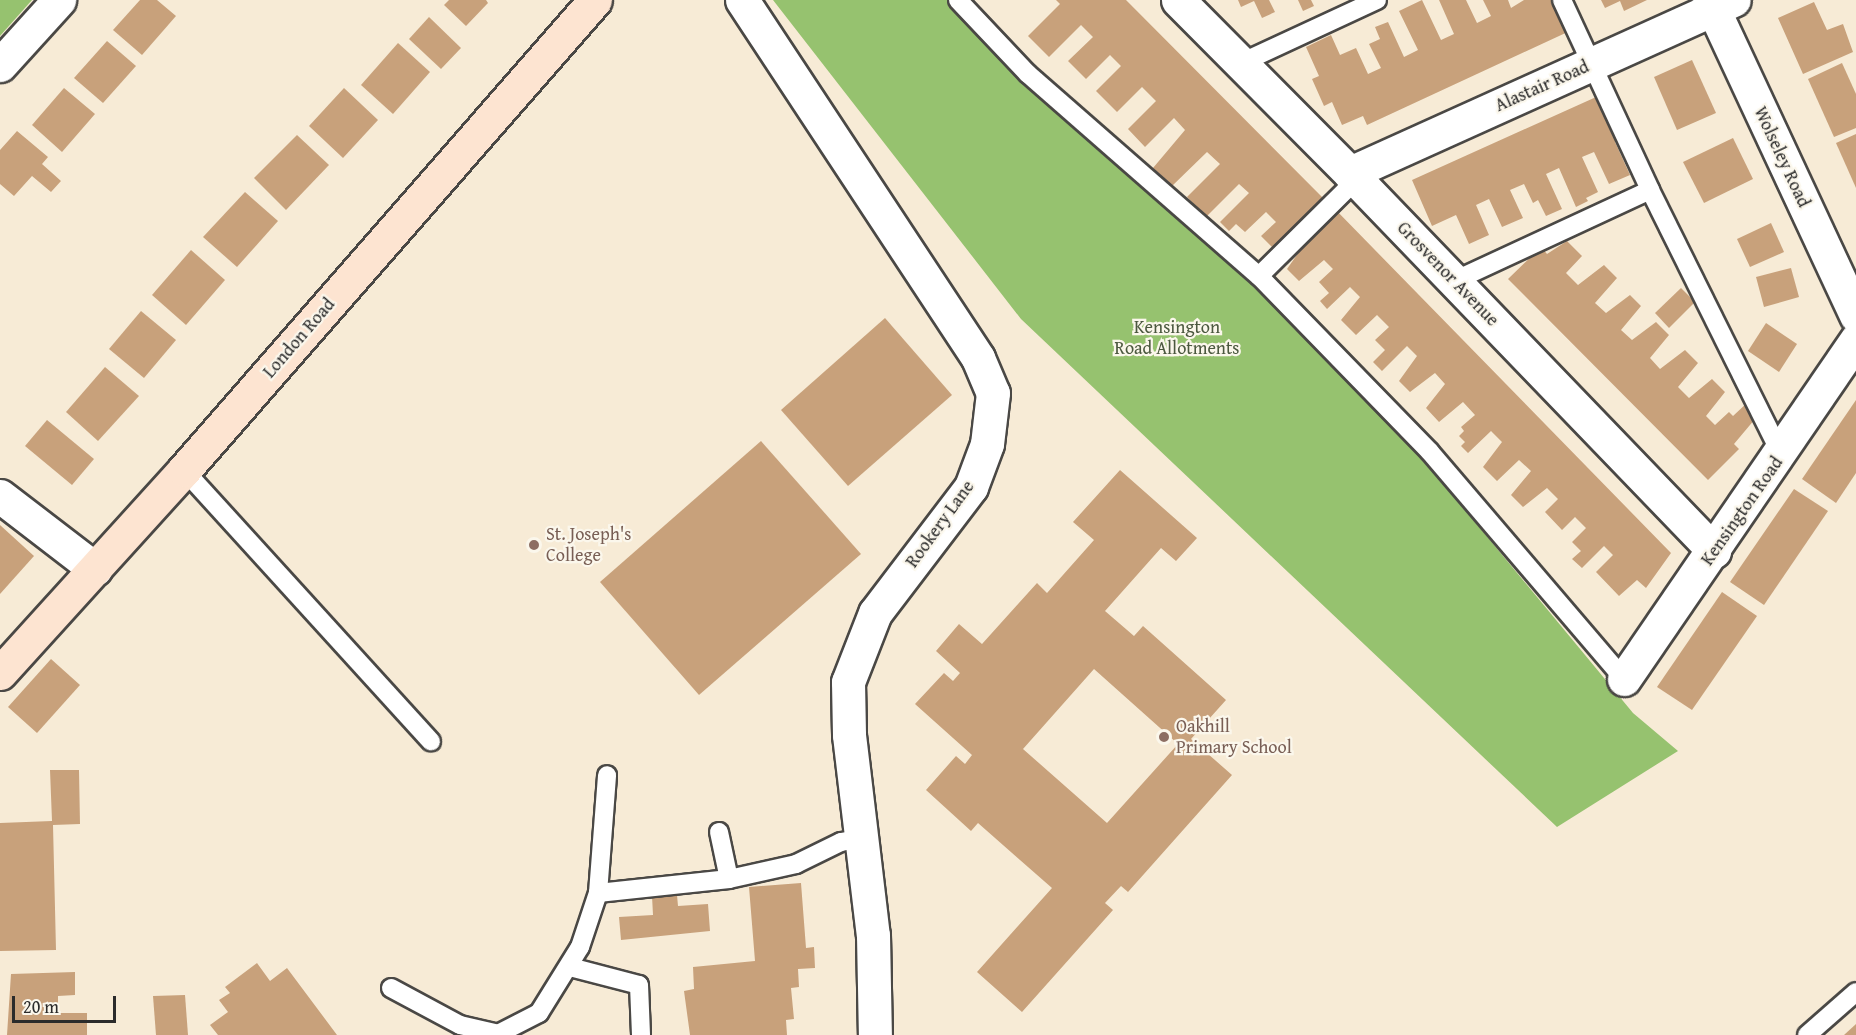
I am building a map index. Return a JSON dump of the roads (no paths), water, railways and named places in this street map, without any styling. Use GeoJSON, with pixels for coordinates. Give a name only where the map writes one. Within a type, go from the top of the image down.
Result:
{"type":"FeatureCollection","features":[{"type":"Feature","properties":{"kind":"main road","name":"London Road"},"geometry":{"type":"LineString","coordinates":[[0,673],[184,470],[595,0]]}},
{"type":"Feature","properties":{"kind":"street"},"geometry":{"type":"LineString","coordinates":[[0,65],[59,0]]}},
{"type":"Feature","properties":{"kind":"street","name":"Rookery Lane"},"geometry":{"type":"LineString","coordinates":[[742,0],[978,358],[993,393],[987,444],[971,487],[875,613],[848,682],[849,735],[873,935],[875,1035]]}},
{"type":"Feature","properties":{"kind":"street","name":"Grosvenor Avenue"},"geometry":{"type":"LineString","coordinates":[[1178,0],[1354,176],[1714,551]]}},
{"type":"Feature","properties":{"kind":"street","name":"Alastair Road"},"geometry":{"type":"LineString","coordinates":[[1354,176],[1719,3]]}},
{"type":"Feature","properties":{"kind":"street","name":"Wolseley Road"},"geometry":{"type":"LineString","coordinates":[[1719,3],[1856,315]]}},
{"type":"Feature","properties":{"kind":"street","name":"Kensington Road"},"geometry":{"type":"LineString","coordinates":[[1624,679],[1781,454],[1856,340]]}},
{"type":"Feature","properties":{"kind":"street"},"geometry":{"type":"LineString","coordinates":[[0,496],[95,569]]}},
{"type":"Feature","properties":{"kind":"lane"},"geometry":{"type":"LineString","coordinates":[[958,0],[1028,74],[1259,276],[1430,452],[1624,679]]}},
{"type":"Feature","properties":{"kind":"lane"},"geometry":{"type":"LineString","coordinates":[[1240,63],[1377,0]]}},
{"type":"Feature","properties":{"kind":"lane"},"geometry":{"type":"LineString","coordinates":[[1562,0],[1650,190],[1781,454]]}},
{"type":"Feature","properties":{"kind":"lane"},"geometry":{"type":"LineString","coordinates":[[1259,276],[1354,176]]}},
{"type":"Feature","properties":{"kind":"lane"},"geometry":{"type":"LineString","coordinates":[[1454,280],[1650,190]]}},
{"type":"Feature","properties":{"kind":"lane"},"geometry":{"type":"LineString","coordinates":[[184,470],[431,741]]}},
{"type":"Feature","properties":{"kind":"lane"},"geometry":{"type":"LineString","coordinates":[[391,988],[460,1025],[498,1034],[539,1013],[570,967],[598,893],[607,775]]}},
{"type":"Feature","properties":{"kind":"lane"},"geometry":{"type":"LineString","coordinates":[[719,832],[729,879]]}},
{"type":"Feature","properties":{"kind":"lane"},"geometry":{"type":"LineString","coordinates":[[598,893],[729,879],[796,864],[841,842],[863,838]]}},
{"type":"Feature","properties":{"kind":"lane"},"geometry":{"type":"LineString","coordinates":[[570,967],[639,985],[641,1035]]}},
{"type":"Feature","properties":{"kind":"lane"},"geometry":{"type":"LineString","coordinates":[[1807,1035],[1856,992]]}},
{"type":"Feature","properties":{"kind":"place","name":"St. Joseph's College"},"geometry":{"type":"Point","coordinates":[534,545]}},
{"type":"Feature","properties":{"kind":"place","name":"Oakhill Primary School"},"geometry":{"type":"Point","coordinates":[1164,737]}},
{"type":"Feature","properties":{"kind":"park label","name":"Kensington Road Allotments"},"geometry":{"type":"Point","coordinates":[1177,338]}}]}
